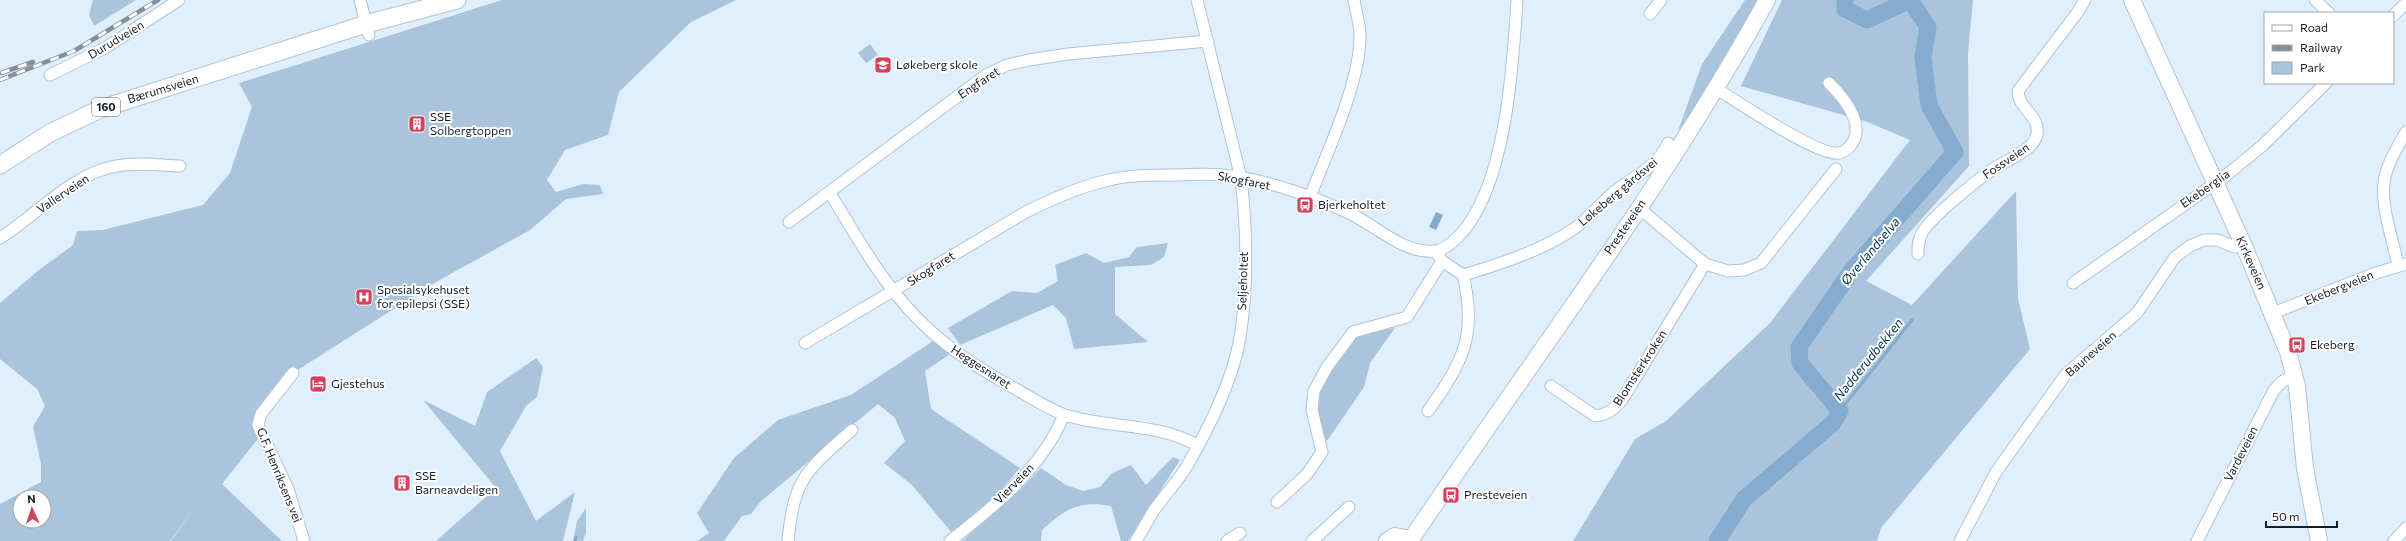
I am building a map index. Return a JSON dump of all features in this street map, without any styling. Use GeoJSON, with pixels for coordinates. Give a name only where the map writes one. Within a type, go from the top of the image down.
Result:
{"type":"FeatureCollection","features":[{"type":"Feature","properties":{"kind":"main road","name":"Presteveien"},"geometry":{"type":"LineString","coordinates":[[1412,540],[1717,89],[1767,0]]}},
{"type":"Feature","properties":{"kind":"main road","name":"Kirkeveien"},"geometry":{"type":"LineString","coordinates":[[2132,0],[2216,182],[2273,313],[2294,375],[2305,468],[2319,541]]}},
{"type":"Feature","properties":{"kind":"main road","name":"Bærumsveien"},"geometry":{"type":"LineString","coordinates":[[0,165],[50,133],[100,110],[222,71],[306,54],[368,29],[421,16],[455,1]]}},
{"type":"Feature","properties":{"kind":"main road"},"geometry":{"type":"LineString","coordinates":[[1387,541],[1395,536],[1412,540]]}},
{"type":"Feature","properties":{"kind":"street","name":"Durudveien"},"geometry":{"type":"LineString","coordinates":[[50,75],[105,48],[179,0]]}},
{"type":"Feature","properties":{"kind":"street"},"geometry":{"type":"LineString","coordinates":[[360,0],[368,29]]}},
{"type":"Feature","properties":{"kind":"street","name":"Seljeholtet"},"geometry":{"type":"LineString","coordinates":[[1136,541],[1154,511],[1186,467],[1198,445],[1221,396],[1240,339],[1245,261],[1244,206],[1241,178],[1198,0]]}},
{"type":"Feature","properties":{"kind":"street"},"geometry":{"type":"LineString","coordinates":[[1310,197],[1351,88],[1358,62],[1360,35],[1354,0]]}},
{"type":"Feature","properties":{"kind":"street"},"geometry":{"type":"LineString","coordinates":[[1428,411],[1452,378],[1467,345],[1468,310],[1463,276],[1442,261],[1436,252],[1453,242],[1475,217],[1498,154],[1507,102],[1517,0]]}},
{"type":"Feature","properties":{"kind":"street"},"geometry":{"type":"LineString","coordinates":[[1650,14],[1661,0]]}},
{"type":"Feature","properties":{"kind":"street","name":"Fossveien"},"geometry":{"type":"LineString","coordinates":[[1918,254],[1919,241],[1930,224],[1978,179],[2021,153],[2036,138],[2038,127],[2036,121],[2022,105],[2018,98],[2018,92],[2077,14],[2085,0]]}},
{"type":"Feature","properties":{"kind":"street"},"geometry":{"type":"LineString","coordinates":[[2315,0],[2328,12]]}},
{"type":"Feature","properties":{"kind":"street"},"geometry":{"type":"LineString","coordinates":[[2394,15],[2406,3]]}},
{"type":"Feature","properties":{"kind":"street","name":"Engfaret"},"geometry":{"type":"LineString","coordinates":[[789,222],[830,193],[888,146],[986,75],[1007,65],[1068,54],[1208,41]]}},
{"type":"Feature","properties":{"kind":"street"},"geometry":{"type":"LineString","coordinates":[[1717,89],[1796,136],[1826,151],[1838,153],[1847,149],[1854,141],[1856,132],[1855,121],[1840,94],[1829,83]]}},
{"type":"Feature","properties":{"kind":"street","name":"Ekeberglia"},"geometry":{"type":"LineString","coordinates":[[2073,283],[2216,182],[2262,146],[2325,84]]}},
{"type":"Feature","properties":{"kind":"street"},"geometry":{"type":"LineString","coordinates":[[2402,265],[2384,197],[2384,183],[2396,150],[2406,132]]}},
{"type":"Feature","properties":{"kind":"street","name":"Løkeberg gårdsvei"},"geometry":{"type":"LineString","coordinates":[[1463,276],[1516,257],[1561,237],[1575,228],[1616,191],[1654,165],[1663,154],[1668,143]]}},
{"type":"Feature","properties":{"kind":"street","name":"Vallerveien"},"geometry":{"type":"LineString","coordinates":[[0,238],[68,188],[105,169],[133,164],[180,166]]}},
{"type":"Feature","properties":{"kind":"street"},"geometry":{"type":"LineString","coordinates":[[1638,207],[1705,264],[1728,271],[1753,268],[1761,263],[1836,169]]}},
{"type":"Feature","properties":{"kind":"street","name":"Skogfaret"},"geometry":{"type":"LineString","coordinates":[[805,343],[894,292],[1013,219],[1067,193],[1108,180],[1144,175],[1222,175],[1241,178],[1310,197],[1353,215],[1401,243],[1436,252]]}},
{"type":"Feature","properties":{"kind":"street","name":"Heggesnaret"},"geometry":{"type":"LineString","coordinates":[[830,193],[894,292],[916,318],[958,354],[995,378],[1064,415],[1094,422],[1166,431],[1198,445]]}},
{"type":"Feature","properties":{"kind":"street","name":"Bauneveien"},"geometry":{"type":"LineString","coordinates":[[1960,541],[1996,472],[2066,374],[2137,314],[2175,257],[2190,246],[2204,240],[2217,240],[2235,247],[2244,246]]}},
{"type":"Feature","properties":{"kind":"street"},"geometry":{"type":"LineString","coordinates":[[1277,502],[1307,474],[1322,452],[1312,410],[1314,391],[1327,366],[1353,332],[1407,316],[1442,261]]}},
{"type":"Feature","properties":{"kind":"street","name":"Blomsterkroken"},"geometry":{"type":"LineString","coordinates":[[1551,386],[1595,416],[1605,415],[1614,409],[1622,400],[1705,264]]}},
{"type":"Feature","properties":{"kind":"street","name":"Ekebergveien"},"geometry":{"type":"LineString","coordinates":[[2273,313],[2402,265]]}},
{"type":"Feature","properties":{"kind":"street","name":"G.F. Henriksens vei"},"geometry":{"type":"LineString","coordinates":[[293,373],[261,414],[258,425],[288,489],[304,541]]}},
{"type":"Feature","properties":{"kind":"street","name":"Vardeveien"},"geometry":{"type":"LineString","coordinates":[[2197,541],[2274,390],[2283,380],[2294,375]]}},
{"type":"Feature","properties":{"kind":"street","name":"Vierveien"},"geometry":{"type":"LineString","coordinates":[[950,541],[994,505],[1028,471],[1049,446],[1064,415]]}},
{"type":"Feature","properties":{"kind":"street"},"geometry":{"type":"LineString","coordinates":[[788,541],[793,505],[799,485],[817,462],[852,430]]}},
{"type":"Feature","properties":{"kind":"street"},"geometry":{"type":"LineString","coordinates":[[1312,541],[1349,506]]}},
{"type":"Feature","properties":{"kind":"street"},"geometry":{"type":"LineString","coordinates":[[2394,541],[2406,528]]}},
{"type":"Feature","properties":{"kind":"street"},"geometry":{"type":"LineString","coordinates":[[1227,541],[1240,533]]}},
{"type":"Feature","properties":{"kind":"green space"},"geometry":{"type":"Polygon","coordinates":[[[93,0],[136,0],[94,26],[89,15],[93,0]]]}},
{"type":"Feature","properties":{"kind":"green space"},"geometry":{"type":"Polygon","coordinates":[[[502,0],[736,0],[691,22],[619,92],[608,135],[565,150],[547,180],[556,192],[583,184],[600,185],[603,194],[566,199],[530,230],[436,282],[293,373],[258,425],[261,435],[222,484],[282,541],[171,541],[193,510],[170,541],[0,541],[0,504],[12,498],[12,529],[52,529],[52,489],[28,489],[41,482],[41,464],[33,427],[45,406],[37,389],[0,359],[0,303],[40,269],[73,245],[77,231],[103,230],[203,205],[230,173],[252,107],[239,83],[502,0]]]}},
{"type":"Feature","properties":{"kind":"green space"},"geometry":{"type":"Polygon","coordinates":[[[1745,0],[1762,0],[1720,76],[1678,131],[1702,64],[1745,0]]]}},
{"type":"Feature","properties":{"kind":"green space"},"geometry":{"type":"Polygon","coordinates":[[[1782,0],[1973,0],[1968,53],[1969,166],[1866,281],[1912,305],[2016,191],[2018,298],[2030,349],[1881,528],[1877,541],[1573,541],[1635,439],[1666,421],[1770,323],[1910,140],[1865,121],[1741,86],[1782,0]]]}},
{"type":"Feature","properties":{"kind":"green space"},"geometry":{"type":"Polygon","coordinates":[[[870,44],[878,55],[866,63],[858,53],[870,44]]]}},
{"type":"Feature","properties":{"kind":"green space"},"geometry":{"type":"Polygon","coordinates":[[[1168,243],[1164,257],[1151,265],[1115,267],[1115,314],[1148,342],[1074,349],[1066,318],[1053,305],[960,345],[948,328],[1012,291],[1037,293],[1058,281],[1055,265],[1086,253],[1104,263],[1129,257],[1137,247],[1168,243]]]}},
{"type":"Feature","properties":{"kind":"green space"},"geometry":{"type":"Polygon","coordinates":[[[1395,328],[1370,363],[1364,387],[1327,441],[1319,425],[1316,409],[1320,392],[1331,370],[1344,350],[1356,337],[1369,332],[1395,328]]]}},
{"type":"Feature","properties":{"kind":"green space"},"geometry":{"type":"Polygon","coordinates":[[[933,341],[950,354],[925,371],[931,409],[1020,468],[993,500],[952,533],[912,485],[884,463],[905,441],[895,418],[878,404],[761,501],[751,514],[742,516],[724,541],[697,541],[709,533],[697,513],[734,458],[778,420],[851,395],[933,341]]]}},
{"type":"Feature","properties":{"kind":"green space"},"geometry":{"type":"Polygon","coordinates":[[[536,358],[543,367],[537,397],[526,406],[500,451],[536,521],[575,492],[563,541],[436,541],[496,488],[423,400],[475,426],[487,392],[536,358]]]}},
{"type":"Feature","properties":{"kind":"green space"},"geometry":{"type":"Polygon","coordinates":[[[1173,457],[1180,460],[1128,541],[1121,541],[1111,506],[1090,504],[1074,508],[1058,517],[1042,530],[1041,541],[962,541],[1020,490],[1041,468],[1066,485],[1083,491],[1100,487],[1112,473],[1131,465],[1146,485],[1173,457]]]}},
{"type":"Feature","properties":{"kind":"green space"},"geometry":{"type":"Polygon","coordinates":[[[586,508],[586,533],[583,541],[573,541],[577,521],[586,508]]]}},
{"type":"Feature","properties":{"kind":"shaded area"},"geometry":{"type":"Polygon","coordinates":[[[1436,212],[1443,215],[1436,230],[1429,227],[1436,212]]]}},
{"type":"Feature","properties":{"kind":"waterway","name":"Øverlandselva"},"geometry":{"type":"LineString","coordinates":[[1717,541],[1744,499],[1833,423],[1840,411],[1800,363],[1799,347],[1852,270],[1955,152],[1929,105],[1923,57],[1928,27],[1910,0],[1867,20],[1845,9],[1845,0]]}},
{"type":"Feature","properties":{"kind":"waterway","name":"Nadderudbekken"},"geometry":{"type":"LineString","coordinates":[[1840,411],[1912,320]]}},
{"type":"Feature","properties":{"kind":"waterway"},"geometry":{"type":"LineString","coordinates":[[575,541],[576,537]]}},
{"type":"Feature","properties":{"kind":"railway"},"geometry":{"type":"LineString","coordinates":[[0,80],[74,51],[158,0]]}},
{"type":"Feature","properties":{"kind":"railway"},"geometry":{"type":"LineString","coordinates":[[1,73],[33,62]]}},
{"type":"Feature","properties":{"kind":"place","name":"Løkeberg skole"},"geometry":{"type":"Point","coordinates":[883,65]}},
{"type":"Feature","properties":{"kind":"place","name":"SSE Solbergtoppen"},"geometry":{"type":"Point","coordinates":[417,124]}},
{"type":"Feature","properties":{"kind":"place","name":"Bjerkeholtet"},"geometry":{"type":"Point","coordinates":[1305,205]}},
{"type":"Feature","properties":{"kind":"place","name":"Spesialsykehuset for epilepsi (SSE)"},"geometry":{"type":"Point","coordinates":[364,297]}},
{"type":"Feature","properties":{"kind":"place","name":"Ekeberg"},"geometry":{"type":"Point","coordinates":[2297,345]}},
{"type":"Feature","properties":{"kind":"place","name":"Gjestehus"},"geometry":{"type":"Point","coordinates":[318,384]}},
{"type":"Feature","properties":{"kind":"place","name":"SSE Barneavdeligen"},"geometry":{"type":"Point","coordinates":[402,483]}},
{"type":"Feature","properties":{"kind":"place","name":"Presteveien"},"geometry":{"type":"Point","coordinates":[1451,495]}}]}
